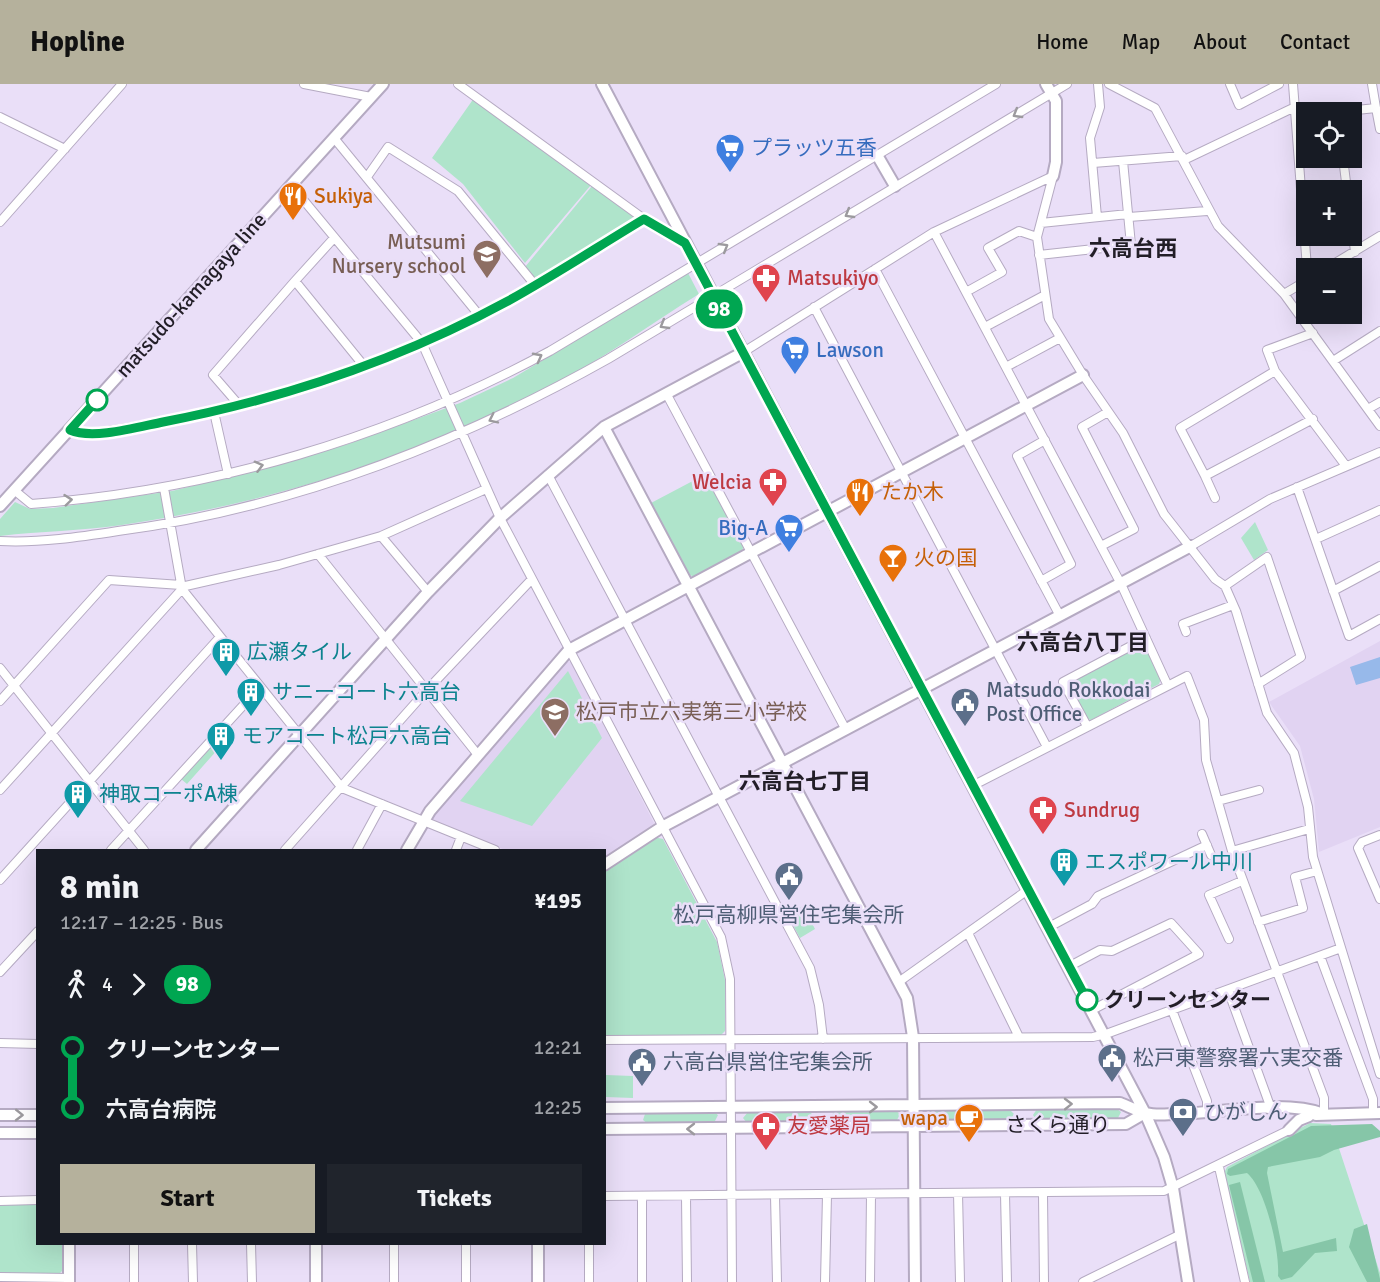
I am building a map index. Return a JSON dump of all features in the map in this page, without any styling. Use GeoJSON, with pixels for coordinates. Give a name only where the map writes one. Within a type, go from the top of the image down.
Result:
{"type":"FeatureCollection","features":[{"type":"Feature","properties":{"kind":"street"},"geometry":{"type":"LineString","coordinates":[[0,222],[122,84]]}},
{"type":"Feature","properties":{"kind":"street"},"geometry":{"type":"LineString","coordinates":[[304,84],[372,97]]}},
{"type":"Feature","properties":{"kind":"street","name":"matsudo-kamagaya line"},"geometry":{"type":"LineString","coordinates":[[0,506],[383,84]]}},
{"type":"Feature","properties":{"kind":"street"},"geometry":{"type":"LineString","coordinates":[[458,84],[644,219],[685,243]]}},
{"type":"Feature","properties":{"kind":"street"},"geometry":{"type":"LineString","coordinates":[[602,84],[742,353],[974,785],[1146,1113],[1164,1157],[1173,1188],[1188,1282]]}},
{"type":"Feature","properties":{"kind":"street"},"geometry":{"type":"LineString","coordinates":[[14,490],[31,504],[164,488],[228,474],[328,446],[447,401],[550,351],[996,84]]}},
{"type":"Feature","properties":{"kind":"street"},"geometry":{"type":"LineString","coordinates":[[0,541],[103,533],[170,523],[331,483],[401,459],[461,434],[557,388],[713,297],[895,186],[1049,88],[1067,84]]}},
{"type":"Feature","properties":{"kind":"street"},"geometry":{"type":"LineString","coordinates":[[1097,217],[1090,138],[1100,107],[1098,84]]}},
{"type":"Feature","properties":{"kind":"street"},"geometry":{"type":"LineString","coordinates":[[1109,84],[1155,108],[1183,158],[1207,211],[1223,232],[1284,294],[1380,426]]}},
{"type":"Feature","properties":{"kind":"street"},"geometry":{"type":"LineString","coordinates":[[1230,84],[1239,105],[1279,84]]}},
{"type":"Feature","properties":{"kind":"street"},"geometry":{"type":"LineString","coordinates":[[1293,84],[1306,258]]}},
{"type":"Feature","properties":{"kind":"street"},"geometry":{"type":"LineString","coordinates":[[1372,84],[1380,129]]}},
{"type":"Feature","properties":{"kind":"street"},"geometry":{"type":"LineString","coordinates":[[1049,88],[1056,101],[1056,162],[1037,237],[1049,319],[1083,375],[1123,433],[1164,514],[1215,579],[1226,586],[1267,713],[1294,753],[1308,807],[1309,829],[1317,871],[1380,1074]]}},
{"type":"Feature","properties":{"kind":"street"},"geometry":{"type":"LineString","coordinates":[[1093,163],[1183,158],[1295,107]]}},
{"type":"Feature","properties":{"kind":"street"},"geometry":{"type":"LineString","coordinates":[[1362,109],[1376,108]]}},
{"type":"Feature","properties":{"kind":"street"},"geometry":{"type":"LineString","coordinates":[[0,117],[65,149]]}},
{"type":"Feature","properties":{"kind":"street"},"geometry":{"type":"LineString","coordinates":[[334,138],[479,315]]}},
{"type":"Feature","properties":{"kind":"street"},"geometry":{"type":"LineString","coordinates":[[367,177],[388,147],[458,191],[535,285]]}},
{"type":"Feature","properties":{"kind":"street"},"geometry":{"type":"LineString","coordinates":[[877,155],[895,186]]}},
{"type":"Feature","properties":{"kind":"street"},"geometry":{"type":"LineString","coordinates":[[1039,255],[1131,245],[1123,161]]}},
{"type":"Feature","properties":{"kind":"street"},"geometry":{"type":"LineString","coordinates":[[197,849],[428,592],[500,518],[604,426],[742,353],[934,232],[1053,176]]}},
{"type":"Feature","properties":{"kind":"street"},"geometry":{"type":"LineString","coordinates":[[291,185],[422,343],[500,518],[721,938],[730,979],[732,1282]]}},
{"type":"Feature","properties":{"kind":"street"},"geometry":{"type":"LineString","coordinates":[[1041,223],[1097,217],[1207,211]]}},
{"type":"Feature","properties":{"kind":"street"},"geometry":{"type":"LineString","coordinates":[[70,430],[82,435],[214,412],[364,366],[422,343],[479,315],[535,285],[644,219]]}},
{"type":"Feature","properties":{"kind":"street"},"geometry":{"type":"LineString","coordinates":[[966,292],[1002,272],[988,248],[1019,231],[1037,237]]}},
{"type":"Feature","properties":{"kind":"street"},"geometry":{"type":"LineString","coordinates":[[934,232],[1121,584],[1167,684]]}},
{"type":"Feature","properties":{"kind":"street"},"geometry":{"type":"LineString","coordinates":[[1344,258],[1380,236]]}},
{"type":"Feature","properties":{"kind":"street"},"geometry":{"type":"LineString","coordinates":[[239,405],[213,375],[334,238]]}},
{"type":"Feature","properties":{"kind":"street"},"geometry":{"type":"LineString","coordinates":[[1354,246],[1355,252]]}},
{"type":"Feature","properties":{"kind":"street"},"geometry":{"type":"LineString","coordinates":[[875,269],[1060,616]]}},
{"type":"Feature","properties":{"kind":"street"},"geometry":{"type":"LineString","coordinates":[[295,281],[364,366]]}},
{"type":"Feature","properties":{"kind":"street"},"geometry":{"type":"LineString","coordinates":[[1284,294],[1296,287]]}},
{"type":"Feature","properties":{"kind":"street"},"geometry":{"type":"LineString","coordinates":[[984,327],[1045,295]]}},
{"type":"Feature","properties":{"kind":"street"},"geometry":{"type":"LineString","coordinates":[[814,307],[998,650],[1047,747]]}},
{"type":"Feature","properties":{"kind":"street"},"geometry":{"type":"LineString","coordinates":[[1333,361],[1380,330]]}},
{"type":"Feature","properties":{"kind":"street"},"geometry":{"type":"LineString","coordinates":[[1313,333],[1267,350],[1275,371],[1346,466]]}},
{"type":"Feature","properties":{"kind":"street"},"geometry":{"type":"LineString","coordinates":[[1006,367],[1060,338]]}},
{"type":"Feature","properties":{"kind":"street"},"geometry":{"type":"LineString","coordinates":[[1215,498],[1180,428],[1275,371]]}},
{"type":"Feature","properties":{"kind":"street"},"geometry":{"type":"LineString","coordinates":[[408,849],[423,821],[569,650],[1083,375]]}},
{"type":"Feature","properties":{"kind":"street"},"geometry":{"type":"LineString","coordinates":[[666,393],[846,730]]}},
{"type":"Feature","properties":{"kind":"street"},"geometry":{"type":"LineString","coordinates":[[1368,409],[1380,402]]}},
{"type":"Feature","properties":{"kind":"street"},"geometry":{"type":"LineString","coordinates":[[214,412],[228,474]]}},
{"type":"Feature","properties":{"kind":"street"},"geometry":{"type":"LineString","coordinates":[[1101,546],[1134,529],[1082,428],[1108,412]]}},
{"type":"Feature","properties":{"kind":"street"},"geometry":{"type":"LineString","coordinates":[[1204,476],[1313,419]]}},
{"type":"Feature","properties":{"kind":"street"},"geometry":{"type":"LineString","coordinates":[[604,426],[782,764],[900,981],[911,1014],[913,1037],[915,1282]]}},
{"type":"Feature","properties":{"kind":"street"},"geometry":{"type":"LineString","coordinates":[[1041,581],[1071,564],[1017,456],[1045,440]]}},
{"type":"Feature","properties":{"kind":"street"},"geometry":{"type":"LineString","coordinates":[[606,864],[662,827],[1121,584],[1270,499],[1380,452]]}},
{"type":"Feature","properties":{"kind":"street"},"geometry":{"type":"LineString","coordinates":[[548,475],[810,968],[819,1005],[823,1039]]}},
{"type":"Feature","properties":{"kind":"street"},"geometry":{"type":"LineString","coordinates":[[1297,487],[1348,636],[1380,619]]}},
{"type":"Feature","properties":{"kind":"street"},"geometry":{"type":"LineString","coordinates":[[164,488],[181,587],[342,788],[492,849]]}},
{"type":"Feature","properties":{"kind":"street"},"geometry":{"type":"LineString","coordinates":[[0,701],[109,580],[181,587],[318,554],[381,536],[486,489]]}},
{"type":"Feature","properties":{"kind":"street"},"geometry":{"type":"LineString","coordinates":[[1316,539],[1380,510]]}},
{"type":"Feature","properties":{"kind":"street"},"geometry":{"type":"LineString","coordinates":[[381,536],[428,592]]}},
{"type":"Feature","properties":{"kind":"street"},"geometry":{"type":"LineString","coordinates":[[318,554],[478,755]]}},
{"type":"Feature","properties":{"kind":"street"},"geometry":{"type":"LineString","coordinates":[[1226,586],[1267,557],[1301,657],[1258,684]]}},
{"type":"Feature","properties":{"kind":"street"},"geometry":{"type":"LineString","coordinates":[[1333,591],[1380,566]]}},
{"type":"Feature","properties":{"kind":"street"},"geometry":{"type":"LineString","coordinates":[[286,849],[427,690],[532,579]]}},
{"type":"Feature","properties":{"kind":"street"},"geometry":{"type":"LineString","coordinates":[[0,790],[181,587]]}},
{"type":"Feature","properties":{"kind":"street"},"geometry":{"type":"LineString","coordinates":[[1186,632],[1183,624],[1233,605]]}},
{"type":"Feature","properties":{"kind":"street"},"geometry":{"type":"LineString","coordinates":[[0,880],[220,637]]}},
{"type":"Feature","properties":{"kind":"street"},"geometry":{"type":"LineString","coordinates":[[1087,726],[1064,682],[1146,638]]}},
{"type":"Feature","properties":{"kind":"street"},"geometry":{"type":"LineString","coordinates":[[0,668],[143,849]]}},
{"type":"Feature","properties":{"kind":"street"},"geometry":{"type":"LineString","coordinates":[[974,785],[1167,684],[1187,676],[1204,720],[1206,760],[1232,851],[1324,1098],[1324,1114]]}},
{"type":"Feature","properties":{"kind":"street"},"geometry":{"type":"LineString","coordinates":[[112,849],[260,687]]}},
{"type":"Feature","properties":{"kind":"street"},"geometry":{"type":"LineString","coordinates":[[1218,801],[1260,790]]}},
{"type":"Feature","properties":{"kind":"street"},"geometry":{"type":"LineString","coordinates":[[358,849],[382,804]]}},
{"type":"Feature","properties":{"kind":"street"},"geometry":{"type":"LineString","coordinates":[[1232,851],[1309,829]]}},
{"type":"Feature","properties":{"kind":"street"},"geometry":{"type":"LineString","coordinates":[[1202,834],[1211,855]]}},
{"type":"Feature","properties":{"kind":"street"},"geometry":{"type":"LineString","coordinates":[[1380,835],[1362,842],[1358,848],[1380,899]]}},
{"type":"Feature","properties":{"kind":"street"},"geometry":{"type":"LineString","coordinates":[[456,849],[461,837]]}},
{"type":"Feature","properties":{"kind":"street"},"geometry":{"type":"LineString","coordinates":[[1049,927],[1092,904],[1098,896],[1207,845]]}},
{"type":"Feature","properties":{"kind":"street"},"geometry":{"type":"LineString","coordinates":[[1258,922],[1303,908],[1295,877],[1317,871]]}},
{"type":"Feature","properties":{"kind":"street"},"geometry":{"type":"LineString","coordinates":[[1229,939],[1209,895],[1242,881]]}},
{"type":"Feature","properties":{"kind":"street"},"geometry":{"type":"LineString","coordinates":[[900,981],[1029,889]]}},
{"type":"Feature","properties":{"kind":"street"},"geometry":{"type":"LineString","coordinates":[[1070,966],[1100,950],[1112,951],[1170,923],[1199,954],[1092,1010]]}},
{"type":"Feature","properties":{"kind":"street"},"geometry":{"type":"LineString","coordinates":[[0,972],[36,933]]}},
{"type":"Feature","properties":{"kind":"street"},"geometry":{"type":"LineString","coordinates":[[968,933],[1019,1037]]}},
{"type":"Feature","properties":{"kind":"street"},"geometry":{"type":"LineString","coordinates":[[606,1040],[1106,1035],[1341,948]]}},
{"type":"Feature","properties":{"kind":"street"},"geometry":{"type":"LineString","coordinates":[[1209,1113],[1228,1117],[1376,1113],[1320,956]]}},
{"type":"Feature","properties":{"kind":"street"},"geometry":{"type":"LineString","coordinates":[[1228,990],[1268,1100],[1269,1109]]}},
{"type":"Feature","properties":{"kind":"street"},"geometry":{"type":"LineString","coordinates":[[1172,1010],[1207,1101],[1209,1113]]}},
{"type":"Feature","properties":{"kind":"street"},"geometry":{"type":"LineString","coordinates":[[0,1043],[36,1044]]}},
{"type":"Feature","properties":{"kind":"street","name":"さくら通り"},"geometry":{"type":"LineString","coordinates":[[606,1108],[1120,1103],[1146,1113]]}},
{"type":"Feature","properties":{"kind":"street"},"geometry":{"type":"LineString","coordinates":[[1146,1113],[1209,1113],[1229,1109],[1309,1109],[1324,1114]]}},
{"type":"Feature","properties":{"kind":"street","name":"さくら通り"},"geometry":{"type":"LineString","coordinates":[[606,1129],[1126,1124],[1146,1113]]}},
{"type":"Feature","properties":{"kind":"street"},"geometry":{"type":"LineString","coordinates":[[0,1114],[36,1115]]}},
{"type":"Feature","properties":{"kind":"street"},"geometry":{"type":"LineString","coordinates":[[1287,1116],[1291,1121],[1289,1130]]}},
{"type":"Feature","properties":{"kind":"street"},"geometry":{"type":"LineString","coordinates":[[606,1196],[827,1196],[1164,1191],[1219,1167],[1289,1130],[1299,1120],[1309,1116]]}},
{"type":"Feature","properties":{"kind":"street"},"geometry":{"type":"LineString","coordinates":[[0,1133],[36,1133]]}},
{"type":"Feature","properties":{"kind":"street"},"geometry":{"type":"LineString","coordinates":[[1219,1167],[1245,1282]]}},
{"type":"Feature","properties":{"kind":"street"},"geometry":{"type":"LineString","coordinates":[[958,1193],[960,1282]]}},
{"type":"Feature","properties":{"kind":"street"},"geometry":{"type":"LineString","coordinates":[[1005,1194],[1007,1282]]}},
{"type":"Feature","properties":{"kind":"street"},"geometry":{"type":"LineString","coordinates":[[1043,1194],[1044,1282]]}},
{"type":"Feature","properties":{"kind":"street"},"geometry":{"type":"LineString","coordinates":[[870,1282],[871,1195]]}},
{"type":"Feature","properties":{"kind":"street"},"geometry":{"type":"LineString","coordinates":[[642,1196],[642,1282]]}},
{"type":"Feature","properties":{"kind":"street"},"geometry":{"type":"LineString","coordinates":[[775,1196],[777,1282]]}},
{"type":"Feature","properties":{"kind":"street"},"geometry":{"type":"LineString","coordinates":[[825,1282],[827,1196]]}},
{"type":"Feature","properties":{"kind":"street"},"geometry":{"type":"LineString","coordinates":[[686,1197],[687,1282]]}},
{"type":"Feature","properties":{"kind":"street"},"geometry":{"type":"LineString","coordinates":[[0,1201],[36,1200]]}},
{"type":"Feature","properties":{"kind":"street"},"geometry":{"type":"LineString","coordinates":[[1083,1282],[1179,1235]]}},
{"type":"Feature","properties":{"kind":"street"},"geometry":{"type":"LineString","coordinates":[[0,1277],[69,1280],[69,1245]]}},
{"type":"Feature","properties":{"kind":"street"},"geometry":{"type":"LineString","coordinates":[[134,1245],[134,1282]]}},
{"type":"Feature","properties":{"kind":"street"},"geometry":{"type":"LineString","coordinates":[[192,1245],[193,1282]]}},
{"type":"Feature","properties":{"kind":"street"},"geometry":{"type":"LineString","coordinates":[[251,1245],[252,1282]]}},
{"type":"Feature","properties":{"kind":"street"},"geometry":{"type":"LineString","coordinates":[[316,1245],[316,1282]]}},
{"type":"Feature","properties":{"kind":"street"},"geometry":{"type":"LineString","coordinates":[[394,1245],[394,1282]]}},
{"type":"Feature","properties":{"kind":"street"},"geometry":{"type":"LineString","coordinates":[[466,1245],[466,1282]]}},
{"type":"Feature","properties":{"kind":"street"},"geometry":{"type":"LineString","coordinates":[[538,1245],[538,1282]]}},
{"type":"Feature","properties":{"kind":"street"},"geometry":{"type":"LineString","coordinates":[[588,1245],[589,1282]]}},
{"type":"Feature","properties":{"kind":"shaded area"},"geometry":{"type":"Polygon","coordinates":[[[1380,641],[1380,827],[1319,852],[1314,799],[1300,746],[1269,702],[1380,641]]]}},
{"type":"Feature","properties":{"kind":"shaded area","name":"松戸市立六実第三小学校"},"geometry":{"type":"Polygon","coordinates":[[[566,661],[571,662],[654,823],[652,827],[606,857],[606,849],[503,849],[433,820],[432,815],[566,661]]]}},
{"type":"Feature","properties":{"kind":"green space"},"geometry":{"type":"Polygon","coordinates":[[[474,98],[591,185],[525,263],[463,184],[432,158],[474,98]]]}},
{"type":"Feature","properties":{"kind":"green space"},"geometry":{"type":"Polygon","coordinates":[[[592,186],[633,216],[631,223],[540,279],[533,278],[525,267],[592,186]]]}},
{"type":"Feature","properties":{"kind":"green space"},"geometry":{"type":"Polygon","coordinates":[[[688,273],[699,294],[611,351],[557,383],[506,409],[400,454],[290,489],[178,516],[107,527],[0,536],[0,519],[15,502],[30,509],[53,508],[172,491],[281,464],[348,444],[460,403],[513,378],[688,273]]]}},
{"type":"Feature","properties":{"kind":"green space"},"geometry":{"type":"Polygon","coordinates":[[[706,474],[744,545],[742,551],[694,577],[690,575],[651,503],[706,474]]]}},
{"type":"Feature","properties":{"kind":"green space"},"geometry":{"type":"Polygon","coordinates":[[[1255,522],[1268,550],[1254,560],[1241,538],[1255,522]]]}},
{"type":"Feature","properties":{"kind":"green space"},"geometry":{"type":"Polygon","coordinates":[[[1140,643],[1146,646],[1161,679],[1159,684],[1091,720],[1087,719],[1068,686],[1070,681],[1140,643]]]}},
{"type":"Feature","properties":{"kind":"green space"},"geometry":{"type":"Polygon","coordinates":[[[568,671],[602,738],[532,826],[460,801],[568,671]]]}},
{"type":"Feature","properties":{"kind":"green space"},"geometry":{"type":"Polygon","coordinates":[[[229,725],[235,730],[187,784],[181,779],[229,725]]]}},
{"type":"Feature","properties":{"kind":"green space"},"geometry":{"type":"Polygon","coordinates":[[[654,837],[663,839],[717,942],[725,980],[725,1031],[720,1036],[606,1037],[606,870],[654,837]]]}},
{"type":"Feature","properties":{"kind":"green space"},"geometry":{"type":"Polygon","coordinates":[[[803,906],[815,929],[800,938],[787,914],[803,906]]]}},
{"type":"Feature","properties":{"kind":"green space"},"geometry":{"type":"Polygon","coordinates":[[[606,1075],[633,1076],[633,1098],[606,1097],[606,1075]]]}},
{"type":"Feature","properties":{"kind":"green space"},"geometry":{"type":"Polygon","coordinates":[[[1037,1109],[1117,1109],[1121,1112],[1117,1120],[1036,1120],[1033,1115],[1037,1109]]]}},
{"type":"Feature","properties":{"kind":"green space"},"geometry":{"type":"Polygon","coordinates":[[[930,1110],[1010,1110],[1014,1114],[1010,1121],[929,1121],[925,1117],[930,1110]]]}},
{"type":"Feature","properties":{"kind":"green space"},"geometry":{"type":"Polygon","coordinates":[[[808,1111],[812,1114],[808,1122],[747,1123],[743,1118],[748,1112],[808,1111]]]}},
{"type":"Feature","properties":{"kind":"green space"},"geometry":{"type":"Polygon","coordinates":[[[837,1111],[896,1111],[900,1114],[896,1122],[836,1122],[832,1118],[833,1113],[837,1111]]]}},
{"type":"Feature","properties":{"kind":"green space"},"geometry":{"type":"Polygon","coordinates":[[[714,1112],[718,1115],[714,1123],[648,1124],[643,1120],[645,1114],[649,1113],[714,1112]]]}},
{"type":"Feature","properties":{"kind":"green space"},"geometry":{"type":"Polygon","coordinates":[[[1310,1123],[1331,1124],[1380,1273],[1380,1282],[1250,1282],[1224,1173],[1227,1167],[1310,1123]]]}},
{"type":"Feature","properties":{"kind":"green space"},"geometry":{"type":"Polygon","coordinates":[[[1372,1124],[1380,1131],[1380,1137],[1334,1150],[1320,1157],[1268,1167],[1267,1173],[1283,1252],[1336,1238],[1337,1251],[1315,1253],[1292,1277],[1281,1280],[1278,1276],[1274,1237],[1260,1192],[1247,1173],[1230,1176],[1227,1174],[1228,1169],[1311,1126],[1372,1124]]]}},
{"type":"Feature","properties":{"kind":"green space"},"geometry":{"type":"Polygon","coordinates":[[[1240,1182],[1265,1282],[1253,1282],[1229,1185],[1240,1182]]]}},
{"type":"Feature","properties":{"kind":"green space"},"geometry":{"type":"Polygon","coordinates":[[[0,1202],[36,1203],[36,1245],[64,1245],[63,1270],[58,1275],[0,1277],[0,1202]]]}},
{"type":"Feature","properties":{"kind":"green space"},"geometry":{"type":"Polygon","coordinates":[[[1367,1224],[1380,1282],[1367,1282],[1349,1247],[1354,1229],[1367,1224]]]}},
{"type":"Feature","properties":{"kind":"water"},"geometry":{"type":"Polygon","coordinates":[[[1380,657],[1380,678],[1356,685],[1350,667],[1380,657]]]}},
{"type":"Feature","properties":{"kind":"bus line","name":"98"},"geometry":{"type":"LineString","coordinates":[[97,400],[70,430],[82,435],[140,426],[214,412],[279,394],[364,366],[422,343],[507,302],[644,219],[659,227],[685,243],[1087,1000]]}},
{"type":"Feature","properties":{"kind":"place","name":"プラッツ五香"},"geometry":{"type":"Point","coordinates":[730,174]}},
{"type":"Feature","properties":{"kind":"place","name":"Sukiya"},"geometry":{"type":"Point","coordinates":[293,222]}},
{"type":"Feature","properties":{"kind":"place","name":"Mutsumi Nursery school"},"geometry":{"type":"Point","coordinates":[487,280]}},
{"type":"Feature","properties":{"kind":"place","name":"Matsukiyo"},"geometry":{"type":"Point","coordinates":[766,304]}},
{"type":"Feature","properties":{"kind":"place","name":"Lawson"},"geometry":{"type":"Point","coordinates":[795,376]}},
{"type":"Feature","properties":{"kind":"place","name":"Welcia"},"geometry":{"type":"Point","coordinates":[773,508]}},
{"type":"Feature","properties":{"kind":"place","name":"たか木"},"geometry":{"type":"Point","coordinates":[860,518]}},
{"type":"Feature","properties":{"kind":"place","name":"Big-A"},"geometry":{"type":"Point","coordinates":[789,554]}},
{"type":"Feature","properties":{"kind":"place","name":"火の国"},"geometry":{"type":"Point","coordinates":[893,584]}},
{"type":"Feature","properties":{"kind":"place","name":"広瀬タイル"},"geometry":{"type":"Point","coordinates":[226,678]}},
{"type":"Feature","properties":{"kind":"place","name":"サニーコート六高台"},"geometry":{"type":"Point","coordinates":[251,718]}},
{"type":"Feature","properties":{"kind":"place","name":"Matsudo Rokkodai Post Office"},"geometry":{"type":"Point","coordinates":[965,728]}},
{"type":"Feature","properties":{"kind":"place","name":"松戸市立六実第三小学校"},"geometry":{"type":"Point","coordinates":[555,738]}},
{"type":"Feature","properties":{"kind":"place","name":"モアコート松戸六高台"},"geometry":{"type":"Point","coordinates":[221,762]}},
{"type":"Feature","properties":{"kind":"place","name":"神取コーポA棟"},"geometry":{"type":"Point","coordinates":[78,820]}},
{"type":"Feature","properties":{"kind":"place","name":"Sundrug"},"geometry":{"type":"Point","coordinates":[1043,836]}},
{"type":"Feature","properties":{"kind":"place","name":"エスポワール中川"},"geometry":{"type":"Point","coordinates":[1064,888]}},
{"type":"Feature","properties":{"kind":"place","name":"松戸高柳県営住宅集会所"},"geometry":{"type":"Point","coordinates":[789,902]}},
{"type":"Feature","properties":{"kind":"place","name":"クリーンセンター"},"geometry":{"type":"Point","coordinates":[1087,1000]}},
{"type":"Feature","properties":{"kind":"place","name":"松戸東警察署六実交番"},"geometry":{"type":"Point","coordinates":[1112,1084]}},
{"type":"Feature","properties":{"kind":"place","name":"六高台県営住宅集会所"},"geometry":{"type":"Point","coordinates":[642,1088]}},
{"type":"Feature","properties":{"kind":"place","name":"ひがしん"},"geometry":{"type":"Point","coordinates":[1183,1138]}},
{"type":"Feature","properties":{"kind":"place","name":"wapa"},"geometry":{"type":"Point","coordinates":[969,1144]}},
{"type":"Feature","properties":{"kind":"place","name":"友愛薬局"},"geometry":{"type":"Point","coordinates":[766,1152]}},
{"type":"Feature","properties":{"kind":"district","name":"六高台西"},"geometry":{"type":"Point","coordinates":[1133,248]}},
{"type":"Feature","properties":{"kind":"district","name":"六高台八丁目"},"geometry":{"type":"Point","coordinates":[1083,642]}},
{"type":"Feature","properties":{"kind":"district","name":"六高台七丁目"},"geometry":{"type":"Point","coordinates":[805,781]}}]}
